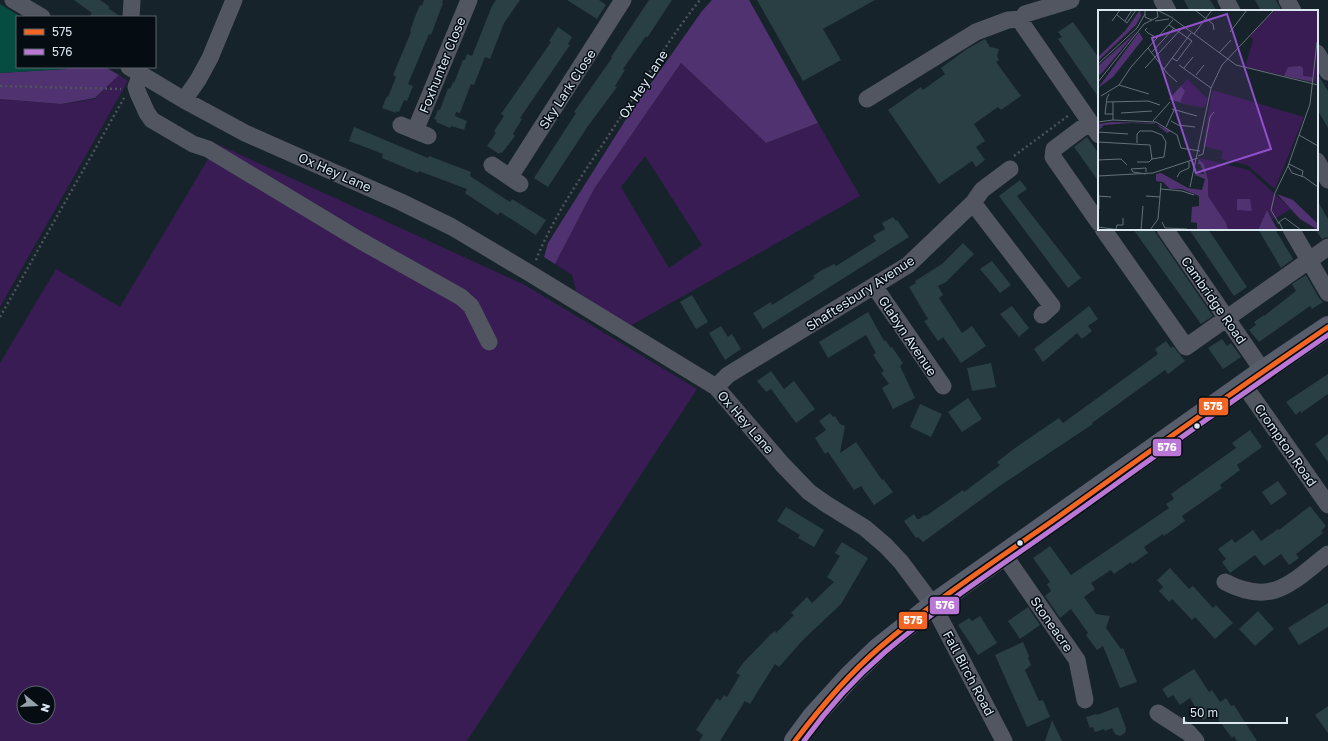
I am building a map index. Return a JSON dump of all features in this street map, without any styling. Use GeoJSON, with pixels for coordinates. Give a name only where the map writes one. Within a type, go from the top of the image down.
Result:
{"type":"FeatureCollection","features":[{"type":"Feature","properties":{"kind":"highway"},"geometry":{"type":"LineString","coordinates":[[795,741],[812,718],[850,676],[879,648],[933,606],[1263,371],[1328,327]]}},
{"type":"Feature","properties":{"kind":"street"},"geometry":{"type":"LineString","coordinates":[[13,0],[40,16]]}},
{"type":"Feature","properties":{"kind":"street"},"geometry":{"type":"LineString","coordinates":[[131,16],[132,0]]}},
{"type":"Feature","properties":{"kind":"street"},"geometry":{"type":"LineString","coordinates":[[184,100],[198,80],[210,58],[234,0]]}},
{"type":"Feature","properties":{"kind":"street","name":"Foxhunter Close"},"geometry":{"type":"LineString","coordinates":[[415,130],[470,0]]}},
{"type":"Feature","properties":{"kind":"street","name":"Sky Lark Close"},"geometry":{"type":"LineString","coordinates":[[492,165],[515,180],[623,0]]}},
{"type":"Feature","properties":{"kind":"street"},"geometry":{"type":"LineString","coordinates":[[1071,0],[1025,14],[1022,19],[1023,25],[1095,128],[1054,149],[1053,157],[1098,222]]}},
{"type":"Feature","properties":{"kind":"street"},"geometry":{"type":"LineString","coordinates":[[1162,0],[1167,10]]}},
{"type":"Feature","properties":{"kind":"street"},"geometry":{"type":"LineString","coordinates":[[1226,0],[1231,10]]}},
{"type":"Feature","properties":{"kind":"street"},"geometry":{"type":"LineString","coordinates":[[1287,0],[1292,10]]}},
{"type":"Feature","properties":{"kind":"street"},"geometry":{"type":"LineString","coordinates":[[867,99],[976,32],[1008,20],[1022,19]]}},
{"type":"Feature","properties":{"kind":"street"},"geometry":{"type":"LineString","coordinates":[[1318,52],[1328,45]]}},
{"type":"Feature","properties":{"kind":"street"},"geometry":{"type":"LineString","coordinates":[[1318,55],[1328,72]]}},
{"type":"Feature","properties":{"kind":"street"},"geometry":{"type":"LineString","coordinates":[[136,71],[136,86],[138,93],[147,113],[152,120],[192,144],[208,149],[361,241],[461,297],[471,306],[489,342]]}},
{"type":"Feature","properties":{"kind":"street","name":"Ox Hey Lane"},"geometry":{"type":"LineString","coordinates":[[136,71],[184,100],[245,133],[401,202],[452,227],[716,387],[782,464],[810,492],[826,504],[865,528],[886,546],[901,562],[933,606]]}},
{"type":"Feature","properties":{"kind":"street"},"geometry":{"type":"LineString","coordinates":[[1318,163],[1328,180]]}},
{"type":"Feature","properties":{"kind":"street","name":"Shaftesbury Avenue"},"geometry":{"type":"LineString","coordinates":[[716,387],[728,375],[908,265],[973,203],[982,190],[1010,169]]}},
{"type":"Feature","properties":{"kind":"street"},"geometry":{"type":"LineString","coordinates":[[973,203],[1052,306],[1042,315]]}},
{"type":"Feature","properties":{"kind":"street"},"geometry":{"type":"LineString","coordinates":[[1104,230],[1186,347],[1328,247]]}},
{"type":"Feature","properties":{"kind":"street","name":"Cambridge Road"},"geometry":{"type":"LineString","coordinates":[[1166,230],[1263,371]]}},
{"type":"Feature","properties":{"kind":"street"},"geometry":{"type":"LineString","coordinates":[[1292,230],[1328,293]]}},
{"type":"Feature","properties":{"kind":"street","name":"Glabyn Avenue"},"geometry":{"type":"LineString","coordinates":[[874,286],[943,386]]}},
{"type":"Feature","properties":{"kind":"street","name":"Crompton Road"},"geometry":{"type":"LineString","coordinates":[[1244,385],[1328,505]]}},
{"type":"Feature","properties":{"kind":"street"},"geometry":{"type":"LineString","coordinates":[[1226,582],[1246,591],[1263,593],[1276,591],[1290,584],[1328,554]]}},
{"type":"Feature","properties":{"kind":"street","name":"Stoneacre"},"geometry":{"type":"LineString","coordinates":[[1004,555],[1077,660],[1085,700]]}},
{"type":"Feature","properties":{"kind":"street","name":"Fall Birch Road"},"geometry":{"type":"LineString","coordinates":[[933,606],[1004,741]]}},
{"type":"Feature","properties":{"kind":"street"},"geometry":{"type":"LineString","coordinates":[[1163,722],[1189,732],[1196,741]]}},
{"type":"Feature","properties":{"kind":"path","name":"Ox Hey Lane"},"geometry":{"type":"LineString","coordinates":[[531,274],[544,239],[570,195],[678,30],[700,0]]}},
{"type":"Feature","properties":{"kind":"path"},"geometry":{"type":"LineString","coordinates":[[0,86],[122,89]]}},
{"type":"Feature","properties":{"kind":"path"},"geometry":{"type":"LineString","coordinates":[[0,317],[126,96]]}},
{"type":"Feature","properties":{"kind":"path"},"geometry":{"type":"LineString","coordinates":[[1010,169],[1011,159],[1080,107]]}},
{"type":"Feature","properties":{"kind":"shaded area"},"geometry":{"type":"Polygon","coordinates":[[[712,0],[749,0],[818,123],[766,143],[681,63],[594,189],[555,264],[544,257],[548,243],[628,116],[702,11],[712,0]]]}},
{"type":"Feature","properties":{"kind":"shaded area"},"geometry":{"type":"Polygon","coordinates":[[[0,4],[19,16],[16,16],[16,68],[66,68],[0,73],[0,4]]]}},
{"type":"Feature","properties":{"kind":"shaded area"},"geometry":{"type":"Polygon","coordinates":[[[681,63],[766,143],[818,123],[860,196],[630,326],[576,291],[572,275],[555,264],[594,189],[681,63]],[[645,156],[621,187],[669,268],[702,245],[645,156]]]}},
{"type":"Feature","properties":{"kind":"shaded area"},"geometry":{"type":"Polygon","coordinates":[[[107,68],[119,75],[95,98],[61,104],[0,99],[0,73],[107,68]]]}},
{"type":"Feature","properties":{"kind":"shaded area"},"geometry":{"type":"Polygon","coordinates":[[[119,75],[128,81],[0,307],[0,99],[61,104],[95,99],[119,75]]]}},
{"type":"Feature","properties":{"kind":"shaded area"},"geometry":{"type":"Polygon","coordinates":[[[217,144],[525,285],[697,389],[467,741],[0,741],[0,363],[56,269],[120,307],[217,144]]]}},
{"type":"Feature","properties":{"kind":"building"},"geometry":{"type":"Polygon","coordinates":[[[74,0],[100,0],[120,16],[90,16],[92,13],[74,0]]]}},
{"type":"Feature","properties":{"kind":"building"},"geometry":{"type":"Polygon","coordinates":[[[424,0],[443,0],[443,3],[431,35],[429,34],[408,84],[413,86],[407,101],[404,100],[399,112],[396,111],[396,113],[382,108],[396,77],[393,75],[411,32],[410,31],[415,17],[424,0]]]}},
{"type":"Feature","properties":{"kind":"building"},"geometry":{"type":"Polygon","coordinates":[[[496,0],[520,0],[504,23],[490,59],[485,57],[474,85],[471,84],[460,113],[456,112],[455,116],[467,121],[464,130],[451,126],[450,128],[436,122],[437,120],[434,119],[438,110],[440,110],[448,88],[450,89],[453,82],[454,83],[463,60],[465,60],[467,54],[472,56],[492,6],[496,0]]]}},
{"type":"Feature","properties":{"kind":"building"},"geometry":{"type":"Polygon","coordinates":[[[567,0],[599,0],[606,5],[597,19],[567,0]]]}},
{"type":"Feature","properties":{"kind":"building"},"geometry":{"type":"Polygon","coordinates":[[[649,0],[672,0],[647,38],[646,36],[623,69],[625,70],[615,86],[617,87],[588,126],[548,187],[534,178],[576,113],[574,112],[612,58],[611,57],[649,0]]]}},
{"type":"Feature","properties":{"kind":"building"},"geometry":{"type":"Polygon","coordinates":[[[757,0],[875,0],[823,29],[841,60],[803,81],[757,0]]]}},
{"type":"Feature","properties":{"kind":"building"},"geometry":{"type":"Polygon","coordinates":[[[1184,0],[1210,0],[1216,10],[1189,10],[1184,0]]]}},
{"type":"Feature","properties":{"kind":"building"},"geometry":{"type":"Polygon","coordinates":[[[1255,0],[1276,0],[1281,10],[1260,10],[1255,0]]]}},
{"type":"Feature","properties":{"kind":"building"},"geometry":{"type":"Polygon","coordinates":[[[1073,22],[1098,57],[1098,97],[1058,39],[1062,37],[1058,32],[1073,22]]]}},
{"type":"Feature","properties":{"kind":"building"},"geometry":{"type":"Polygon","coordinates":[[[558,27],[572,37],[568,44],[570,45],[520,118],[522,119],[513,134],[515,136],[502,153],[501,152],[499,154],[487,146],[496,133],[494,131],[504,116],[501,114],[551,42],[549,41],[558,27]]]}},
{"type":"Feature","properties":{"kind":"building"},"geometry":{"type":"Polygon","coordinates":[[[985,39],[990,47],[999,49],[997,56],[999,60],[996,62],[1021,96],[1001,110],[998,107],[974,124],[985,141],[976,147],[985,160],[976,167],[972,161],[939,184],[888,110],[921,87],[923,90],[945,74],[941,68],[967,49],[985,39]]]}},
{"type":"Feature","properties":{"kind":"building"},"geometry":{"type":"Polygon","coordinates":[[[1318,75],[1328,91],[1328,128],[1318,111],[1318,75]]]}},
{"type":"Feature","properties":{"kind":"building"},"geometry":{"type":"Polygon","coordinates":[[[354,127],[428,158],[429,156],[471,172],[470,176],[510,202],[512,199],[546,220],[536,235],[500,212],[498,215],[465,193],[467,189],[419,171],[418,173],[382,158],[383,154],[349,141],[354,127]]]}},
{"type":"Feature","properties":{"kind":"building"},"geometry":{"type":"Polygon","coordinates":[[[1087,137],[1098,153],[1098,181],[1074,147],[1087,137]]]}},
{"type":"Feature","properties":{"kind":"building"},"geometry":{"type":"Polygon","coordinates":[[[1020,180],[1027,189],[1017,196],[1081,278],[1068,288],[999,196],[1020,180]]]}},
{"type":"Feature","properties":{"kind":"building"},"geometry":{"type":"Polygon","coordinates":[[[1318,202],[1328,219],[1328,237],[1322,239],[1317,232],[1318,202]]]}},
{"type":"Feature","properties":{"kind":"building"},"geometry":{"type":"Polygon","coordinates":[[[893,217],[896,221],[897,220],[909,237],[763,329],[753,313],[771,302],[772,305],[815,278],[813,276],[822,270],[834,264],[836,266],[876,241],[873,236],[885,229],[882,223],[893,217]]]}},
{"type":"Feature","properties":{"kind":"building"},"geometry":{"type":"Polygon","coordinates":[[[1134,230],[1154,230],[1213,316],[1201,324],[1134,230]]]}},
{"type":"Feature","properties":{"kind":"building"},"geometry":{"type":"Polygon","coordinates":[[[1190,230],[1209,230],[1247,287],[1234,296],[1190,230]]]}},
{"type":"Feature","properties":{"kind":"building"},"geometry":{"type":"Polygon","coordinates":[[[1259,230],[1276,230],[1293,259],[1281,268],[1259,230]]]}},
{"type":"Feature","properties":{"kind":"building"},"geometry":{"type":"Polygon","coordinates":[[[963,243],[974,254],[946,282],[938,286],[943,295],[939,298],[962,333],[972,326],[986,346],[961,363],[943,337],[938,341],[924,321],[928,319],[909,287],[916,283],[915,281],[942,264],[963,243]]]}},
{"type":"Feature","properties":{"kind":"building"},"geometry":{"type":"Polygon","coordinates":[[[992,261],[1011,285],[1000,293],[980,269],[992,261]]]}},
{"type":"Feature","properties":{"kind":"building"},"geometry":{"type":"Polygon","coordinates":[[[1306,275],[1319,298],[1323,302],[1312,309],[1310,306],[1259,342],[1249,330],[1256,325],[1254,322],[1296,291],[1292,284],[1306,275]]]}},
{"type":"Feature","properties":{"kind":"building"},"geometry":{"type":"Polygon","coordinates":[[[692,295],[708,322],[696,329],[680,302],[692,295]]]}},
{"type":"Feature","properties":{"kind":"building"},"geometry":{"type":"Polygon","coordinates":[[[1012,306],[1029,328],[1019,337],[1000,314],[1012,306]]]}},
{"type":"Feature","properties":{"kind":"building"},"geometry":{"type":"Polygon","coordinates":[[[1089,306],[1098,319],[1088,326],[1092,331],[1082,339],[1077,333],[1043,362],[1034,349],[1089,306]]]}},
{"type":"Feature","properties":{"kind":"building"},"geometry":{"type":"Polygon","coordinates":[[[868,312],[884,341],[885,340],[891,348],[892,347],[903,363],[900,366],[915,398],[893,409],[882,388],[889,384],[881,373],[884,371],[873,355],[876,353],[866,335],[828,358],[819,342],[868,312]]]}},
{"type":"Feature","properties":{"kind":"building"},"geometry":{"type":"Polygon","coordinates":[[[721,326],[728,337],[732,334],[741,349],[725,360],[709,333],[721,326]]]}},
{"type":"Feature","properties":{"kind":"building"},"geometry":{"type":"Polygon","coordinates":[[[1222,339],[1227,346],[1231,343],[1241,357],[1223,369],[1208,348],[1222,339]]]}},
{"type":"Feature","properties":{"kind":"building"},"geometry":{"type":"Polygon","coordinates":[[[1166,341],[1171,348],[1173,346],[1185,361],[1168,374],[1165,370],[1092,423],[1093,424],[1001,485],[923,542],[918,537],[916,538],[904,521],[914,514],[917,519],[925,515],[926,516],[963,490],[964,492],[1000,465],[997,462],[1015,448],[1059,418],[1063,423],[1158,354],[1155,349],[1166,341]]]}},
{"type":"Feature","properties":{"kind":"building"},"geometry":{"type":"Polygon","coordinates":[[[991,363],[996,387],[972,391],[967,368],[991,363]]]}},
{"type":"Feature","properties":{"kind":"building"},"geometry":{"type":"Polygon","coordinates":[[[771,371],[784,389],[794,381],[815,409],[796,423],[771,389],[766,392],[757,381],[771,371]]]}},
{"type":"Feature","properties":{"kind":"building"},"geometry":{"type":"Polygon","coordinates":[[[1328,374],[1328,394],[1296,415],[1286,402],[1328,374]]]}},
{"type":"Feature","properties":{"kind":"building"},"geometry":{"type":"Polygon","coordinates":[[[968,398],[982,419],[962,432],[948,412],[968,398]]]}},
{"type":"Feature","properties":{"kind":"building"},"geometry":{"type":"Polygon","coordinates":[[[920,404],[942,414],[931,437],[910,427],[920,404]]]}},
{"type":"Feature","properties":{"kind":"building"},"geometry":{"type":"Polygon","coordinates":[[[830,413],[833,417],[835,416],[840,424],[845,426],[840,453],[856,442],[882,480],[883,479],[893,492],[874,505],[861,486],[854,490],[828,452],[825,454],[815,438],[826,430],[819,421],[830,413]]]}},
{"type":"Feature","properties":{"kind":"building"},"geometry":{"type":"Polygon","coordinates":[[[1250,430],[1262,447],[1237,465],[1240,470],[1220,485],[1222,488],[1182,516],[1185,521],[1164,536],[1163,534],[1144,547],[1148,553],[1132,564],[1131,562],[1114,574],[1111,570],[1091,583],[1095,589],[1084,597],[1096,614],[1110,616],[1106,628],[1121,649],[1123,648],[1137,682],[1120,688],[1103,646],[1097,650],[1086,635],[1088,633],[1071,609],[1060,618],[1045,596],[1051,591],[1047,584],[1050,582],[1033,558],[1050,546],[1071,575],[1169,508],[1166,504],[1174,499],[1171,494],[1236,448],[1232,443],[1250,430]]]}},
{"type":"Feature","properties":{"kind":"building"},"geometry":{"type":"Polygon","coordinates":[[[1328,434],[1328,462],[1315,444],[1328,434]]]}},
{"type":"Feature","properties":{"kind":"building"},"geometry":{"type":"Polygon","coordinates":[[[1278,481],[1287,494],[1271,505],[1262,492],[1278,481]]]}},
{"type":"Feature","properties":{"kind":"building"},"geometry":{"type":"Polygon","coordinates":[[[1310,506],[1326,526],[1321,531],[1323,533],[1296,554],[1299,558],[1289,565],[1281,554],[1264,566],[1255,555],[1230,573],[1222,562],[1226,559],[1218,549],[1232,539],[1235,543],[1253,530],[1261,541],[1278,529],[1279,530],[1310,506]]]}},
{"type":"Feature","properties":{"kind":"building"},"geometry":{"type":"Polygon","coordinates":[[[786,507],[824,530],[814,547],[798,538],[800,535],[777,521],[786,507]]]}},
{"type":"Feature","properties":{"kind":"building"},"geometry":{"type":"Polygon","coordinates":[[[842,542],[868,558],[841,604],[803,640],[779,667],[775,664],[750,704],[745,701],[720,741],[699,741],[703,735],[696,730],[717,698],[720,701],[724,695],[727,697],[740,675],[736,673],[743,663],[771,634],[775,631],[776,633],[794,615],[791,613],[807,597],[812,603],[834,582],[827,577],[840,556],[835,553],[842,542]]]}},
{"type":"Feature","properties":{"kind":"building"},"geometry":{"type":"Polygon","coordinates":[[[1170,568],[1189,589],[1193,586],[1213,608],[1216,605],[1233,623],[1215,639],[1195,617],[1192,620],[1172,599],[1169,602],[1159,591],[1163,587],[1157,580],[1170,568]]]}},
{"type":"Feature","properties":{"kind":"building"},"geometry":{"type":"Polygon","coordinates":[[[1328,603],[1328,627],[1299,645],[1288,628],[1328,603]]]}},
{"type":"Feature","properties":{"kind":"building"},"geometry":{"type":"Polygon","coordinates":[[[1028,607],[1040,625],[1020,639],[1008,621],[1028,607]]]}},
{"type":"Feature","properties":{"kind":"building"},"geometry":{"type":"Polygon","coordinates":[[[1258,611],[1274,629],[1255,646],[1239,629],[1258,611]]]}},
{"type":"Feature","properties":{"kind":"building"},"geometry":{"type":"Polygon","coordinates":[[[980,616],[997,643],[978,655],[958,625],[969,618],[972,621],[980,616]]]}},
{"type":"Feature","properties":{"kind":"building"},"geometry":{"type":"Polygon","coordinates":[[[1023,642],[1031,665],[1025,670],[1039,701],[1043,700],[1050,717],[1027,727],[995,655],[1023,642]]]}},
{"type":"Feature","properties":{"kind":"building"},"geometry":{"type":"Polygon","coordinates":[[[1194,669],[1209,692],[1212,690],[1220,702],[1226,698],[1231,706],[1234,705],[1257,741],[1237,741],[1234,736],[1232,738],[1214,714],[1203,720],[1190,698],[1180,705],[1173,695],[1168,698],[1162,689],[1194,669]]]}},
{"type":"Feature","properties":{"kind":"building"},"geometry":{"type":"Polygon","coordinates":[[[1328,706],[1328,733],[1315,715],[1328,706]]]}},
{"type":"Feature","properties":{"kind":"building"},"geometry":{"type":"Polygon","coordinates":[[[1118,707],[1126,728],[1125,733],[1120,736],[1115,734],[1112,728],[1105,731],[1104,729],[1095,732],[1093,727],[1090,728],[1086,717],[1097,715],[1118,707]]]}},
{"type":"Feature","properties":{"kind":"building"},"geometry":{"type":"Polygon","coordinates":[[[1052,720],[1062,741],[1045,741],[1052,720]]]}},
{"type":"Feature","properties":{"kind":"transit line","name":"575"},"geometry":{"type":"LineString","coordinates":[[795,741],[824,704],[856,669],[900,630],[967,580],[1328,327]]}},
{"type":"Feature","properties":{"kind":"transit line","name":"576"},"geometry":{"type":"LineString","coordinates":[[804,741],[822,717],[852,683],[885,652],[926,619],[1328,335]]}}]}
